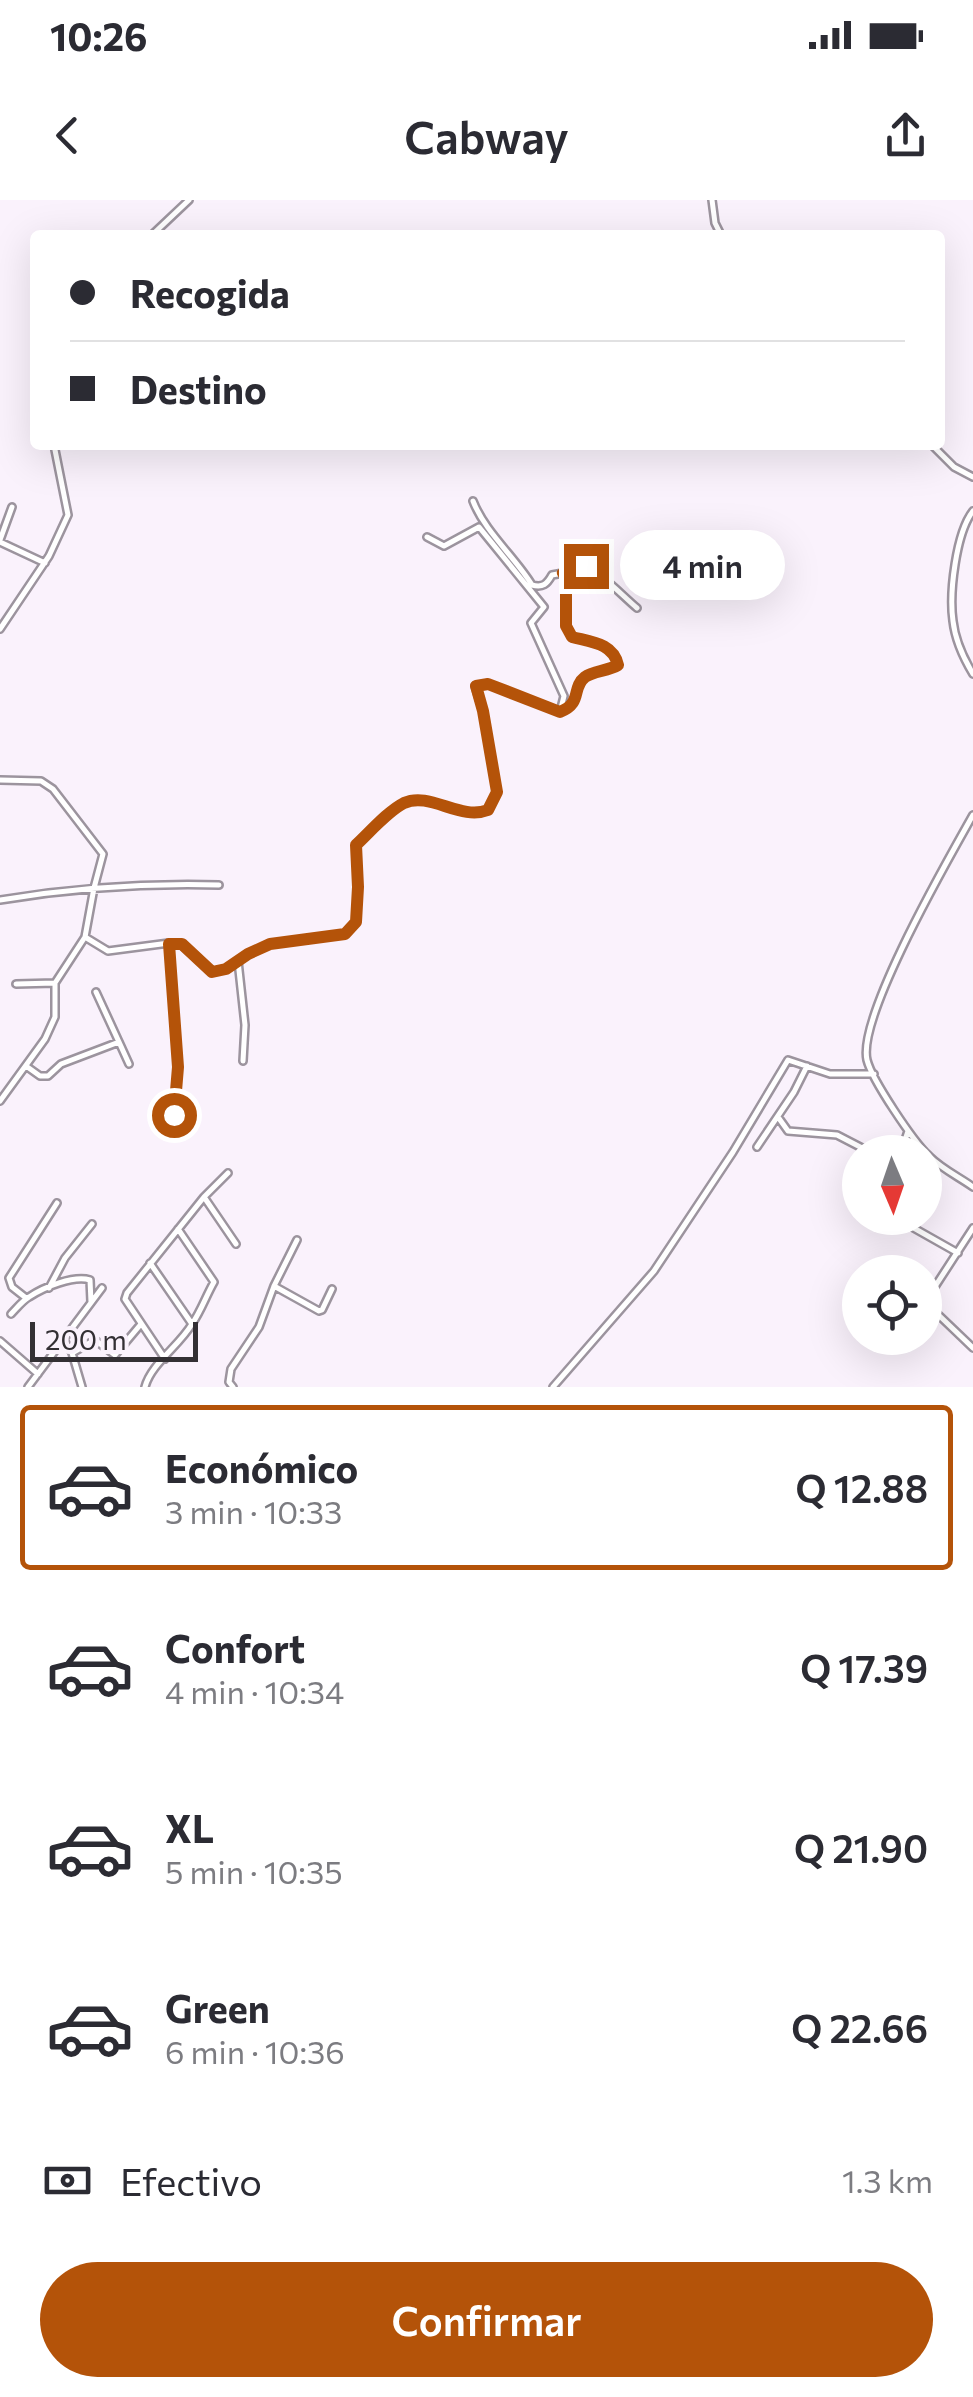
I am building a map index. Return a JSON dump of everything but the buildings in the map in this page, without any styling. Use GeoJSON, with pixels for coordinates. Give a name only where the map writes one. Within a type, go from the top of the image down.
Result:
{"type":"FeatureCollection","features":[{"type":"Feature","properties":{"kind":"street"},"geometry":{"type":"LineString","coordinates":[[157,230],[189,200]]}},
{"type":"Feature","properties":{"kind":"street"},"geometry":{"type":"LineString","coordinates":[[712,200],[718,230]]}},
{"type":"Feature","properties":{"kind":"street"},"geometry":{"type":"LineString","coordinates":[[0,630],[44,562],[68,515],[55,450]]}},
{"type":"Feature","properties":{"kind":"street"},"geometry":{"type":"LineString","coordinates":[[937,450],[954,467],[973,477]]}},
{"type":"Feature","properties":{"kind":"street"},"geometry":{"type":"LineString","coordinates":[[473,501],[532,585],[546,584],[552,575],[563,573],[575,563],[601,576],[637,608]]}},
{"type":"Feature","properties":{"kind":"street"},"geometry":{"type":"LineString","coordinates":[[0,552],[12,507]]}},
{"type":"Feature","properties":{"kind":"street"},"geometry":{"type":"LineString","coordinates":[[973,511],[958,554],[953,602],[953,624],[973,674]]}},
{"type":"Feature","properties":{"kind":"street"},"geometry":{"type":"LineString","coordinates":[[427,537],[444,546],[479,526],[544,607],[531,622],[564,696],[560,712]]}},
{"type":"Feature","properties":{"kind":"street"},"geometry":{"type":"LineString","coordinates":[[2,542],[44,562]]}},
{"type":"Feature","properties":{"kind":"street"},"geometry":{"type":"LineString","coordinates":[[85,937],[108,951],[182,944],[212,972],[226,969],[270,944],[345,934],[356,922],[356,845],[404,803],[424,799],[478,813],[488,810],[497,792],[476,686],[488,684],[560,712],[570,708],[586,676],[618,665],[616,656],[602,644],[572,637],[566,626],[563,573]]}},
{"type":"Feature","properties":{"kind":"street"},"geometry":{"type":"LineString","coordinates":[[0,780],[41,781],[53,789],[103,854],[85,937],[56,983],[54,1016],[45,1039],[0,1102]]}},
{"type":"Feature","properties":{"kind":"street"},"geometry":{"type":"LineString","coordinates":[[972,1185],[932,1160],[908,1131],[866,1058],[868,1032],[885,987],[922,907],[973,815]]}},
{"type":"Feature","properties":{"kind":"street"},"geometry":{"type":"LineString","coordinates":[[0,900],[94,888],[220,885]]}},
{"type":"Feature","properties":{"kind":"street"},"geometry":{"type":"LineString","coordinates":[[169,944],[178,1055],[174,1115]]}},
{"type":"Feature","properties":{"kind":"street"},"geometry":{"type":"LineString","coordinates":[[238,961],[245,1025],[242,1060]]}},
{"type":"Feature","properties":{"kind":"street"},"geometry":{"type":"LineString","coordinates":[[16,984],[56,983]]}},
{"type":"Feature","properties":{"kind":"street"},"geometry":{"type":"LineString","coordinates":[[96,992],[129,1064]]}},
{"type":"Feature","properties":{"kind":"street"},"geometry":{"type":"LineString","coordinates":[[26,1066],[40,1076],[48,1076],[61,1064],[118,1042]]}},
{"type":"Feature","properties":{"kind":"street"},"geometry":{"type":"LineString","coordinates":[[553,1387],[654,1271],[788,1060],[830,1074],[874,1074]]}},
{"type":"Feature","properties":{"kind":"street"},"geometry":{"type":"LineString","coordinates":[[758,1147],[807,1066]]}},
{"type":"Feature","properties":{"kind":"street"},"geometry":{"type":"LineString","coordinates":[[778,1117],[788,1130]]}},
{"type":"Feature","properties":{"kind":"street"},"geometry":{"type":"LineString","coordinates":[[769,1129],[842,1138]]}},
{"type":"Feature","properties":{"kind":"street"},"geometry":{"type":"LineString","coordinates":[[907,1135],[908,1131]]}},
{"type":"Feature","properties":{"kind":"street"},"geometry":{"type":"LineString","coordinates":[[165,1359],[126,1299],[132,1285],[228,1173]]}},
{"type":"Feature","properties":{"kind":"street"},"geometry":{"type":"LineString","coordinates":[[204,1198],[236,1244]]}},
{"type":"Feature","properties":{"kind":"street"},"geometry":{"type":"LineString","coordinates":[[26,1298],[9,1278],[57,1203]]}},
{"type":"Feature","properties":{"kind":"street"},"geometry":{"type":"LineString","coordinates":[[49,1288],[65,1258],[92,1224]]}},
{"type":"Feature","properties":{"kind":"street"},"geometry":{"type":"LineString","coordinates":[[973,1228],[925,1302],[973,1348]]}},
{"type":"Feature","properties":{"kind":"street"},"geometry":{"type":"LineString","coordinates":[[145,1387],[150,1372],[192,1324],[214,1282],[178,1229]]}},
{"type":"Feature","properties":{"kind":"street"},"geometry":{"type":"LineString","coordinates":[[925,1235],[958,1254]]}},
{"type":"Feature","properties":{"kind":"street"},"geometry":{"type":"LineString","coordinates":[[233,1387],[229,1382],[231,1369],[259,1327],[297,1240]]}},
{"type":"Feature","properties":{"kind":"street"},"geometry":{"type":"LineString","coordinates":[[150,1263],[192,1324]]}},
{"type":"Feature","properties":{"kind":"street"},"geometry":{"type":"LineString","coordinates":[[11,1314],[26,1298],[69,1280],[88,1278],[91,1302]]}},
{"type":"Feature","properties":{"kind":"street"},"geometry":{"type":"LineString","coordinates":[[274,1286],[319,1311],[332,1289]]}},
{"type":"Feature","properties":{"kind":"street"},"geometry":{"type":"LineString","coordinates":[[28,1387],[102,1288]]}},
{"type":"Feature","properties":{"kind":"street"},"geometry":{"type":"LineString","coordinates":[[72,1353],[95,1340],[115,1355],[141,1323]]}},
{"type":"Feature","properties":{"kind":"street"},"geometry":{"type":"LineString","coordinates":[[64,1340],[82,1387]]}},
{"type":"Feature","properties":{"kind":"street"},"geometry":{"type":"LineString","coordinates":[[0,1341],[38,1374]]}},
{"type":"Feature","properties":{"kind":"route"},"geometry":{"type":"LineString","coordinates":[[174,1115],[178,1067],[169,944],[182,944],[212,972],[226,969],[270,944],[345,934],[356,922],[356,845],[378,824],[404,803],[424,799],[478,813],[488,810],[497,792],[476,686],[488,684],[560,712],[570,708],[586,676],[618,665],[616,656],[602,644],[572,637],[566,626],[563,573],[575,563],[586,566]]}}]}
